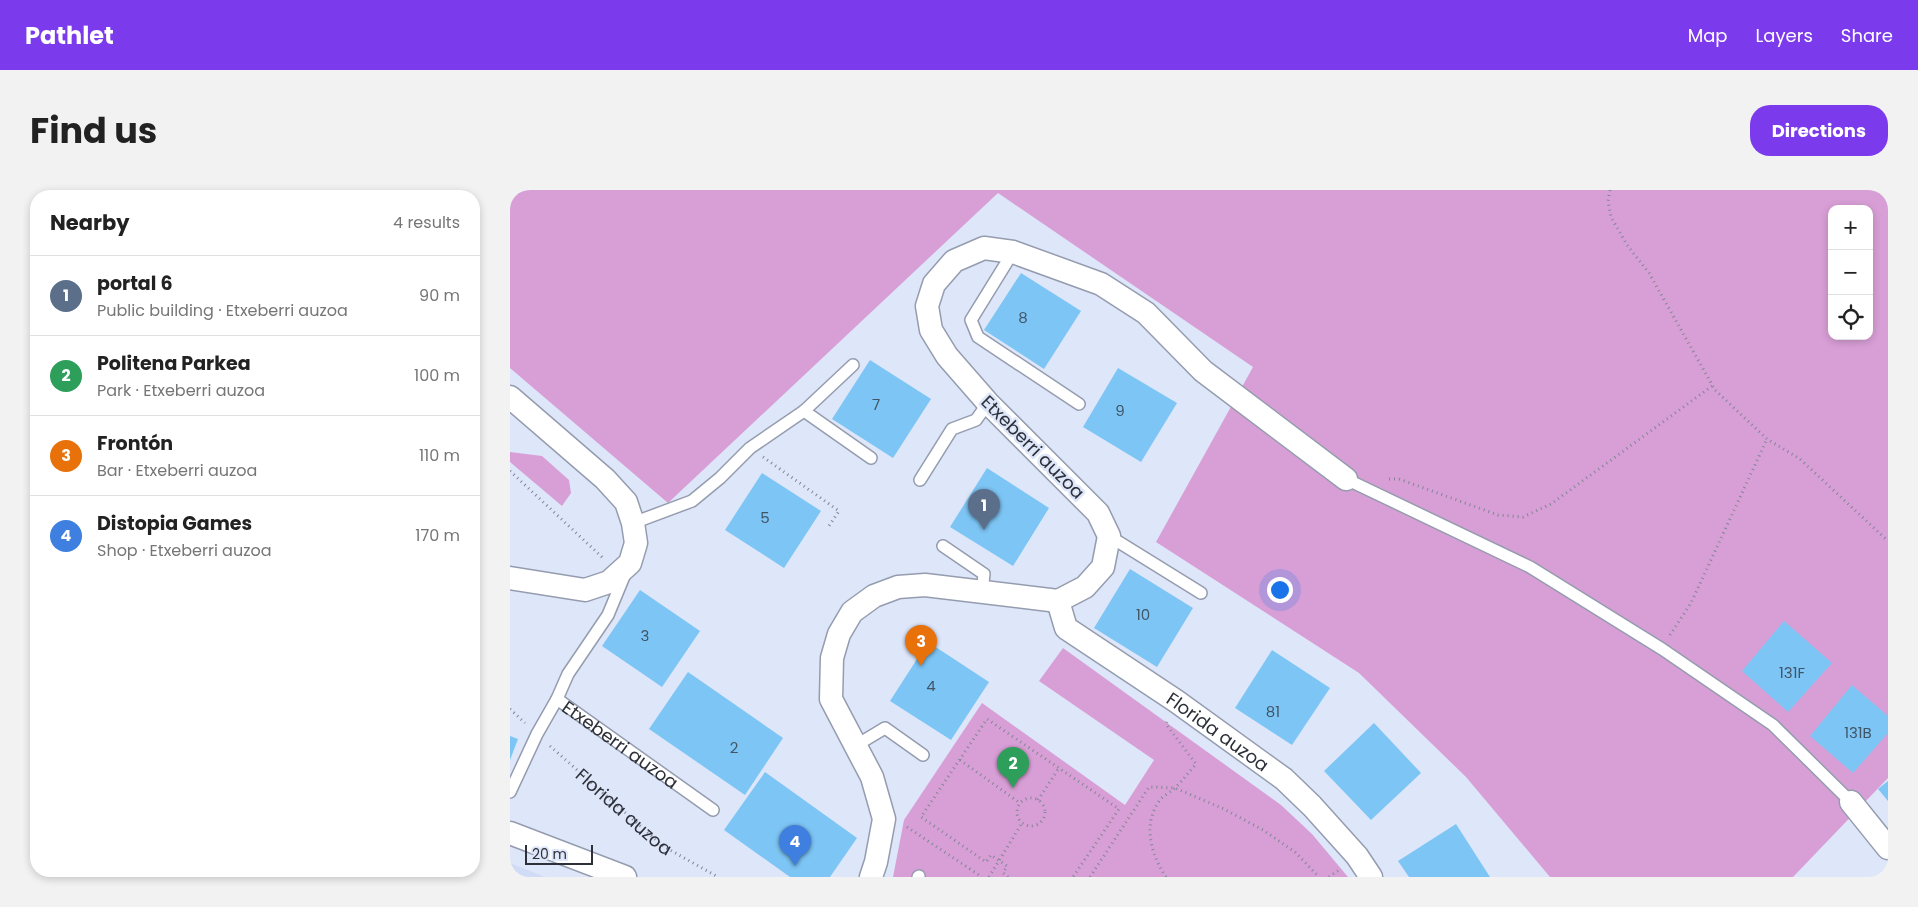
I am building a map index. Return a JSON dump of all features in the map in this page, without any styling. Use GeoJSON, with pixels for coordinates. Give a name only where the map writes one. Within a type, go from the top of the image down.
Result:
{"type":"FeatureCollection","features":[{"type":"Feature","properties":{"kind":"street","name":"Etxeberri auzoa"},"geometry":{"type":"LineString","coordinates":[[1110,536],[1098,513],[988,402],[947,356],[931,330],[927,306],[934,284],[954,261],[984,248],[1013,252],[1101,284],[1146,313],[1203,371],[1356,483]]}},
{"type":"Feature","properties":{"kind":"street"},"geometry":{"type":"LineString","coordinates":[[510,397],[605,480],[626,502],[633,523],[636,543],[624,568],[609,582],[585,590],[510,578]]}},
{"type":"Feature","properties":{"kind":"street"},"geometry":{"type":"LineString","coordinates":[[871,877],[876,862],[884,818],[872,777],[831,699],[832,658],[839,634],[852,612],[874,596],[898,587],[924,585],[1058,601],[1085,587],[1103,567],[1110,536]]}},
{"type":"Feature","properties":{"kind":"street","name":"Florida auzoa"},"geometry":{"type":"LineString","coordinates":[[1058,601],[1066,628],[1176,701],[1284,779],[1312,806],[1357,856],[1371,877]]}},
{"type":"Feature","properties":{"kind":"street"},"geometry":{"type":"LineString","coordinates":[[1851,802],[1888,848]]}},
{"type":"Feature","properties":{"kind":"street"},"geometry":{"type":"LineString","coordinates":[[510,833],[625,877]]}},
{"type":"Feature","properties":{"kind":"lane"},"geometry":{"type":"LineString","coordinates":[[1013,252],[971,320],[978,337],[1080,404]]}},
{"type":"Feature","properties":{"kind":"lane"},"geometry":{"type":"LineString","coordinates":[[633,523],[692,501],[720,478],[750,448],[804,411],[853,365]]}},
{"type":"Feature","properties":{"kind":"lane"},"geometry":{"type":"LineString","coordinates":[[920,480],[952,429],[976,420],[988,402]]}},
{"type":"Feature","properties":{"kind":"lane"},"geometry":{"type":"LineString","coordinates":[[804,411],[871,458]]}},
{"type":"Feature","properties":{"kind":"lane"},"geometry":{"type":"LineString","coordinates":[[1356,483],[1530,567],[1662,649],[1773,725],[1851,802]]}},
{"type":"Feature","properties":{"kind":"lane"},"geometry":{"type":"LineString","coordinates":[[1110,536],[1201,593]]}},
{"type":"Feature","properties":{"kind":"lane"},"geometry":{"type":"LineString","coordinates":[[943,546],[984,574],[982,592]]}},
{"type":"Feature","properties":{"kind":"lane","name":"Etxeberri auzoa"},"geometry":{"type":"LineString","coordinates":[[624,568],[608,615],[568,674],[557,699],[712,810]]}},
{"type":"Feature","properties":{"kind":"lane"},"geometry":{"type":"LineString","coordinates":[[510,792],[537,734],[557,699]]}},
{"type":"Feature","properties":{"kind":"lane"},"geometry":{"type":"LineString","coordinates":[[855,746],[886,728],[923,755]]}},
{"type":"Feature","properties":{"kind":"path"},"geometry":{"type":"LineString","coordinates":[[1610,190],[1608,201],[1611,217],[1627,245],[1649,273],[1712,386],[1767,439],[1800,459],[1888,541]]}},
{"type":"Feature","properties":{"kind":"path"},"geometry":{"type":"LineString","coordinates":[[1356,483],[1399,479],[1498,515],[1523,517],[1551,504],[1712,386]]}},
{"type":"Feature","properties":{"kind":"path"},"geometry":{"type":"LineString","coordinates":[[1662,649],[1691,603],[1767,439]]}},
{"type":"Feature","properties":{"kind":"path"},"geometry":{"type":"LineString","coordinates":[[750,448],[839,511],[827,529]]}},
{"type":"Feature","properties":{"kind":"path"},"geometry":{"type":"LineString","coordinates":[[510,471],[624,568]]}},
{"type":"Feature","properties":{"kind":"path"},"geometry":{"type":"LineString","coordinates":[[1166,877],[1151,848],[1150,829],[1154,813],[1160,800],[1175,788],[1196,764],[1166,724],[1176,701]]}},
{"type":"Feature","properties":{"kind":"path","name":"Florida auzoa"},"geometry":{"type":"LineString","coordinates":[[510,709],[663,846],[718,877]]}},
{"type":"Feature","properties":{"kind":"path"},"geometry":{"type":"LineString","coordinates":[[1008,877],[1003,873],[1007,866],[991,855],[986,862],[921,817],[987,719],[1119,809],[1073,877]]}},
{"type":"Feature","properties":{"kind":"path"},"geometry":{"type":"LineString","coordinates":[[960,760],[1020,802]]}},
{"type":"Feature","properties":{"kind":"path"},"geometry":{"type":"LineString","coordinates":[[1038,800],[1059,768]]}},
{"type":"Feature","properties":{"kind":"path"},"geometry":{"type":"LineString","coordinates":[[1090,877],[1149,787],[1175,788],[1224,809],[1263,830],[1295,852],[1319,877]]}},
{"type":"Feature","properties":{"kind":"path"},"geometry":{"type":"LineString","coordinates":[[1028,798],[1038,800],[1044,808],[1043,818],[1037,824],[1027,825],[1022,823],[1017,810],[1020,802],[1028,798]]}},
{"type":"Feature","properties":{"kind":"path"},"geometry":{"type":"LineString","coordinates":[[988,877],[1022,823]]}},
{"type":"Feature","properties":{"kind":"path"},"geometry":{"type":"LineString","coordinates":[[907,827],[982,877]]}},
{"type":"Feature","properties":{"kind":"shaded area"},"geometry":{"type":"Polygon","coordinates":[[[510,190],[1888,190],[1888,778],[1793,877],[1550,877],[1466,777],[1359,673],[1156,542],[1253,367],[998,193],[668,503],[510,368],[510,190]]]}},
{"type":"Feature","properties":{"kind":"shaded area"},"geometry":{"type":"Polygon","coordinates":[[[510,452],[542,456],[569,480],[571,493],[562,506],[510,462],[510,452]]]}},
{"type":"Feature","properties":{"kind":"shaded area"},"geometry":{"type":"Polygon","coordinates":[[[1063,648],[1281,805],[1312,834],[1348,877],[893,877],[904,820],[982,703],[1125,805],[1154,760],[1039,681],[1063,648]]]}},
{"type":"Feature","properties":{"kind":"shaded area"},"geometry":{"type":"Polygon","coordinates":[[[510,863],[545,877],[510,877],[510,863]]]}},
{"type":"Feature","properties":{"kind":"building"},"geometry":{"type":"Polygon","coordinates":[[[1021,273],[1081,311],[1044,369],[984,330],[1021,273]]]}},
{"type":"Feature","properties":{"kind":"building"},"geometry":{"type":"Polygon","coordinates":[[[870,360],[931,399],[893,458],[832,419],[870,360]]]}},
{"type":"Feature","properties":{"kind":"building"},"geometry":{"type":"Polygon","coordinates":[[[1118,368],[1177,403],[1141,462],[1083,427],[1118,368]]]}},
{"type":"Feature","properties":{"kind":"building"},"geometry":{"type":"Polygon","coordinates":[[[987,468],[1049,508],[1013,566],[950,527],[987,468]]]}},
{"type":"Feature","properties":{"kind":"building"},"geometry":{"type":"Polygon","coordinates":[[[762,473],[821,511],[784,568],[725,530],[762,473]]]}},
{"type":"Feature","properties":{"kind":"building"},"geometry":{"type":"Polygon","coordinates":[[[1130,569],[1193,608],[1157,667],[1094,628],[1130,569]]]}},
{"type":"Feature","properties":{"kind":"building"},"geometry":{"type":"Polygon","coordinates":[[[640,590],[700,631],[662,687],[602,646],[640,590]]]}},
{"type":"Feature","properties":{"kind":"building"},"geometry":{"type":"Polygon","coordinates":[[[1784,621],[1832,663],[1788,712],[1742,671],[1784,621]]]}},
{"type":"Feature","properties":{"kind":"building"},"geometry":{"type":"Polygon","coordinates":[[[928,642],[989,682],[951,740],[890,701],[928,642]]]}},
{"type":"Feature","properties":{"kind":"building"},"geometry":{"type":"Polygon","coordinates":[[[1272,650],[1330,688],[1292,745],[1235,708],[1272,650]]]}},
{"type":"Feature","properties":{"kind":"building"},"geometry":{"type":"Polygon","coordinates":[[[688,672],[783,738],[745,795],[649,729],[688,672]]]}},
{"type":"Feature","properties":{"kind":"building"},"geometry":{"type":"Polygon","coordinates":[[[1852,685],[1888,716],[1888,733],[1853,773],[1810,736],[1852,685]]]}},
{"type":"Feature","properties":{"kind":"building"},"geometry":{"type":"Polygon","coordinates":[[[1374,723],[1421,773],[1371,820],[1324,771],[1374,723]]]}},
{"type":"Feature","properties":{"kind":"building"},"geometry":{"type":"Polygon","coordinates":[[[510,736],[518,739],[510,760],[510,736]]]}},
{"type":"Feature","properties":{"kind":"building"},"geometry":{"type":"Polygon","coordinates":[[[765,772],[857,838],[830,877],[790,877],[724,830],[765,772]]]}},
{"type":"Feature","properties":{"kind":"building"},"geometry":{"type":"Polygon","coordinates":[[[1888,781],[1888,801],[1878,789],[1888,781]]]}},
{"type":"Feature","properties":{"kind":"building"},"geometry":{"type":"Polygon","coordinates":[[[1456,824],[1490,877],[1409,877],[1398,861],[1456,824]]]}},
{"type":"Feature","properties":{"kind":"place","name":"portal 6"},"geometry":{"type":"Point","coordinates":[984,530]}},
{"type":"Feature","properties":{"kind":"place","name":"Frontón"},"geometry":{"type":"Point","coordinates":[921,666]}},
{"type":"Feature","properties":{"kind":"place","name":"Politena Parkea"},"geometry":{"type":"Point","coordinates":[1013,788]}},
{"type":"Feature","properties":{"kind":"place","name":"Distopia Games"},"geometry":{"type":"Point","coordinates":[795,866]}}]}
